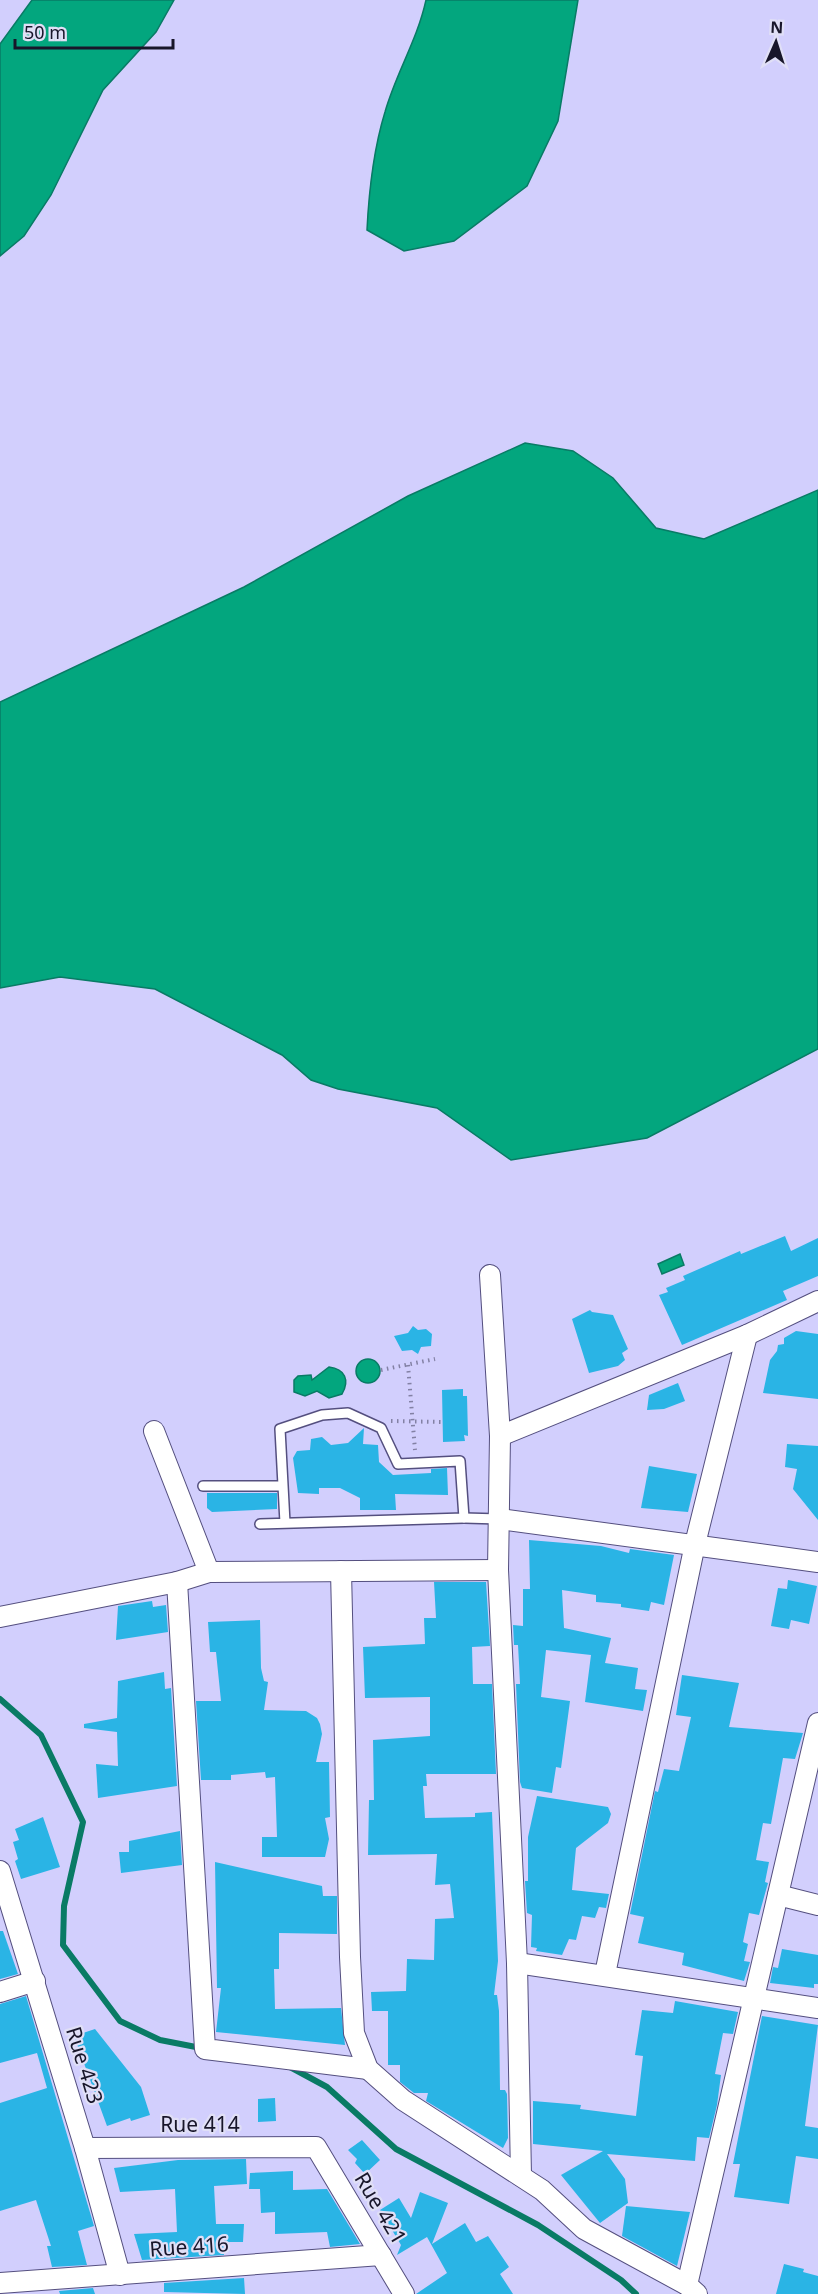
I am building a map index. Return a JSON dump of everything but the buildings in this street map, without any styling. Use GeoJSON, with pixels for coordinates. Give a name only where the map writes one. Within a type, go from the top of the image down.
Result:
{"type":"FeatureCollection","features":[{"type":"Feature","properties":{"kind":"street"},"geometry":{"type":"LineString","coordinates":[[490,1275],[500,1436],[498,1570],[517,1964],[521,2176]]}},
{"type":"Feature","properties":{"kind":"street"},"geometry":{"type":"LineString","coordinates":[[500,1436],[747,1335],[818,1301]]}},
{"type":"Feature","properties":{"kind":"street"},"geometry":{"type":"LineString","coordinates":[[605,1974],[696,1544],[747,1335]]}},
{"type":"Feature","properties":{"kind":"street"},"geometry":{"type":"LineString","coordinates":[[154,1431],[209,1572]]}},
{"type":"Feature","properties":{"kind":"street"},"geometry":{"type":"LineString","coordinates":[[500,1519],[818,1562]]}},
{"type":"Feature","properties":{"kind":"street"},"geometry":{"type":"LineString","coordinates":[[0,1617],[177,1582],[209,1572],[498,1570]]}},
{"type":"Feature","properties":{"kind":"street"},"geometry":{"type":"LineString","coordinates":[[341,1571],[350,1957],[354,2033],[368,2069],[403,2100],[542,2190],[584,2229],[692,2290],[754,1998],[818,1723]]}},
{"type":"Feature","properties":{"kind":"street"},"geometry":{"type":"LineString","coordinates":[[177,1582],[205,2049],[368,2069]]}},
{"type":"Feature","properties":{"kind":"street","name":"Rue 423"},"geometry":{"type":"LineString","coordinates":[[0,1871],[85,2148],[120,2275]]}},
{"type":"Feature","properties":{"kind":"street"},"geometry":{"type":"LineString","coordinates":[[778,1895],[818,1905]]}},
{"type":"Feature","properties":{"kind":"street"},"geometry":{"type":"LineString","coordinates":[[517,1964],[605,1974],[818,2008]]}},
{"type":"Feature","properties":{"kind":"street"},"geometry":{"type":"LineString","coordinates":[[0,1992],[35,1981]]}},
{"type":"Feature","properties":{"kind":"street","name":"Rue 414"},"geometry":{"type":"LineString","coordinates":[[85,2148],[316,2147]]}},
{"type":"Feature","properties":{"kind":"street","name":"Rue 421"},"geometry":{"type":"LineString","coordinates":[[316,2147],[405,2294]]}},
{"type":"Feature","properties":{"kind":"street","name":"Rue 416"},"geometry":{"type":"LineString","coordinates":[[0,2283],[381,2255]]}},
{"type":"Feature","properties":{"kind":"lane"},"geometry":{"type":"LineString","coordinates":[[285,1523],[280,1428],[322,1415],[348,1413],[381,1428],[398,1464],[460,1461],[464,1518]]}},
{"type":"Feature","properties":{"kind":"lane"},"geometry":{"type":"LineString","coordinates":[[203,1486],[282,1486]]}},
{"type":"Feature","properties":{"kind":"lane"},"geometry":{"type":"LineString","coordinates":[[260,1524],[500,1519]]}},
{"type":"Feature","properties":{"kind":"path"},"geometry":{"type":"LineString","coordinates":[[381,1370],[435,1359]]}},
{"type":"Feature","properties":{"kind":"path"},"geometry":{"type":"LineString","coordinates":[[408,1365],[417,1463]]}},
{"type":"Feature","properties":{"kind":"path"},"geometry":{"type":"LineString","coordinates":[[381,1428],[393,1419],[441,1422]]}},
{"type":"Feature","properties":{"kind":"shaded area"},"geometry":{"type":"Polygon","coordinates":[[[32,0],[174,0],[156,32],[103,90],[51,195],[24,236],[0,256],[0,44],[32,0]]]}},
{"type":"Feature","properties":{"kind":"shaded area"},"geometry":{"type":"Polygon","coordinates":[[[426,0],[578,0],[558,121],[527,186],[454,241],[404,251],[367,230],[369,200],[372,170],[385,112],[426,0]]]}},
{"type":"Feature","properties":{"kind":"shaded area"},"geometry":{"type":"Polygon","coordinates":[[[525,443],[573,451],[613,478],[656,528],[704,539],[818,490],[818,1049],[647,1138],[511,1160],[437,1108],[338,1089],[311,1080],[282,1055],[155,989],[60,977],[0,988],[0,702],[244,587],[408,496],[525,443]]]}},
{"type":"Feature","properties":{"kind":"shaded area"},"geometry":{"type":"Polygon","coordinates":[[[680,1254],[684,1265],[662,1274],[658,1264],[680,1254]]]}},
{"type":"Feature","properties":{"kind":"shaded area"},"geometry":{"type":"Polygon","coordinates":[[[368,1359],[373,1360],[379,1366],[379,1376],[373,1382],[368,1383],[363,1382],[357,1376],[356,1371],[357,1366],[363,1360],[368,1359]]]}},
{"type":"Feature","properties":{"kind":"shaded area"},"geometry":{"type":"Polygon","coordinates":[[[329,1367],[339,1370],[346,1380],[342,1394],[329,1398],[317,1391],[305,1396],[294,1392],[294,1380],[298,1376],[311,1375],[312,1380],[329,1367]]]}},
{"type":"Feature","properties":{"kind":"waterway"},"geometry":{"type":"LineString","coordinates":[[0,1699],[41,1735],[83,1822],[64,1906],[63,1945],[120,2021],[160,2040],[201,2048]]}},
{"type":"Feature","properties":{"kind":"waterway"},"geometry":{"type":"LineString","coordinates":[[290,2067],[327,2087],[396,2149],[538,2225],[621,2280],[636,2294]]}}]}
